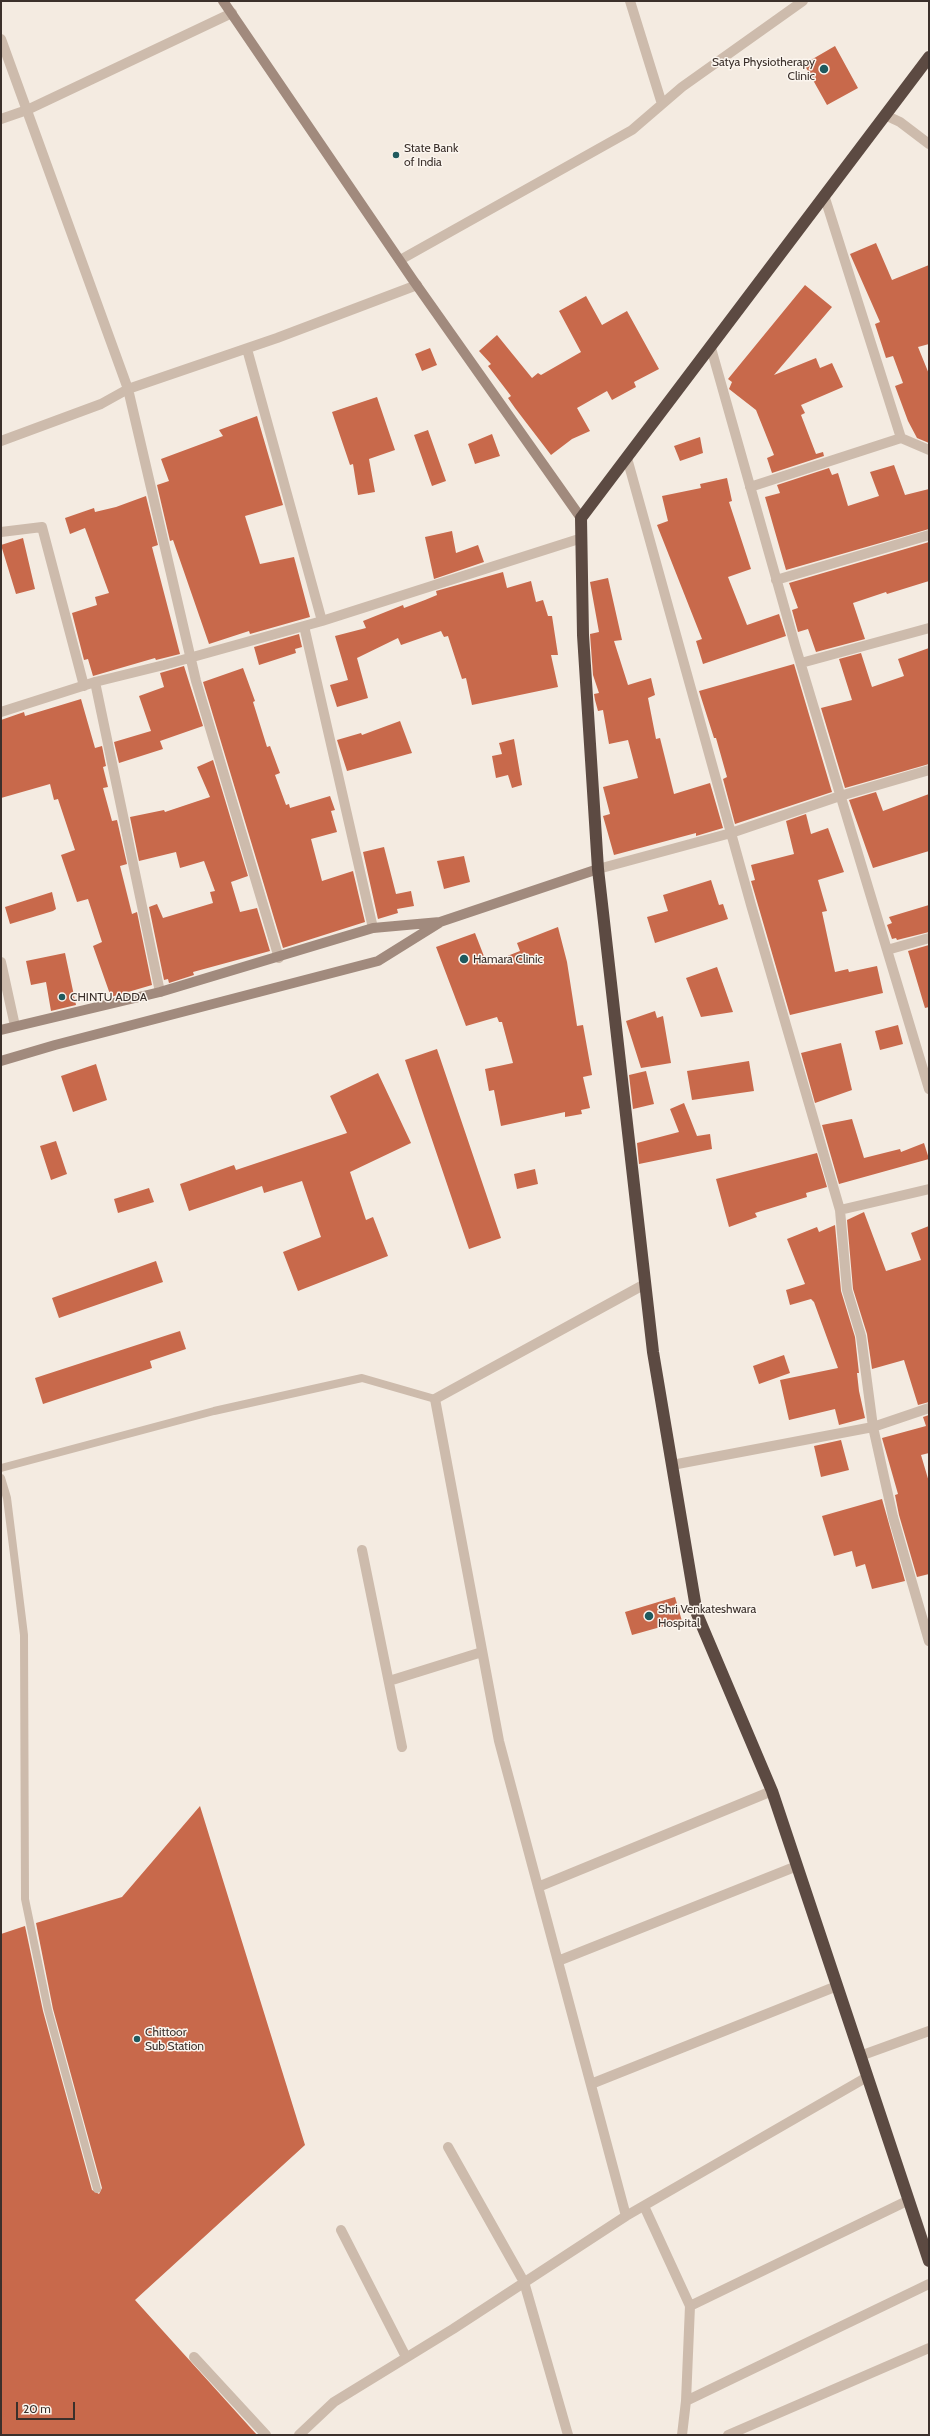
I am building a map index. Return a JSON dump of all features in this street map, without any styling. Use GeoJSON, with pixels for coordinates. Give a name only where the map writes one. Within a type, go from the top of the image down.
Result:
{"type":"FeatureCollection","features":[{"type":"Feature","properties":{"kind":"highway"},"geometry":{"type":"LineString","coordinates":[[929,56],[711,348],[581,518],[583,635],[598,868],[653,1352],[697,1614],[772,1791],[929,2261]]}},
{"type":"Feature","properties":{"kind":"street"},"geometry":{"type":"LineString","coordinates":[[224,1],[417,285],[581,518]]}},
{"type":"Feature","properties":{"kind":"street"},"geometry":{"type":"LineString","coordinates":[[630,1],[662,104]]}},
{"type":"Feature","properties":{"kind":"street"},"geometry":{"type":"LineString","coordinates":[[400,260],[632,130],[682,87],[804,1]]}},
{"type":"Feature","properties":{"kind":"street"},"geometry":{"type":"LineString","coordinates":[[1,119],[27,110],[232,14]]}},
{"type":"Feature","properties":{"kind":"street"},"geometry":{"type":"LineString","coordinates":[[1,39],[128,389],[191,658],[279,958]]}},
{"type":"Feature","properties":{"kind":"street"},"geometry":{"type":"LineString","coordinates":[[885,115],[900,122],[929,144]]}},
{"type":"Feature","properties":{"kind":"street"},"geometry":{"type":"LineString","coordinates":[[824,195],[901,438]]}},
{"type":"Feature","properties":{"kind":"street"},"geometry":{"type":"LineString","coordinates":[[1,441],[102,404],[128,389],[247,349],[417,285]]}},
{"type":"Feature","properties":{"kind":"street"},"geometry":{"type":"LineString","coordinates":[[711,348],[800,663],[929,1089]]}},
{"type":"Feature","properties":{"kind":"street"},"geometry":{"type":"LineString","coordinates":[[247,349],[322,621]]}},
{"type":"Feature","properties":{"kind":"street"},"geometry":{"type":"LineString","coordinates":[[750,487],[901,438],[929,450]]}},
{"type":"Feature","properties":{"kind":"street"},"geometry":{"type":"LineString","coordinates":[[627,458],[731,833],[840,1210],[847,1290],[861,1336],[873,1427],[893,1517],[929,1641]]}},
{"type":"Feature","properties":{"kind":"street"},"geometry":{"type":"LineString","coordinates":[[1,532],[42,527],[84,686]]}},
{"type":"Feature","properties":{"kind":"street"},"geometry":{"type":"LineString","coordinates":[[776,580],[929,535]]}},
{"type":"Feature","properties":{"kind":"street"},"geometry":{"type":"LineString","coordinates":[[1,712],[95,682],[191,658],[322,621],[582,538]]}},
{"type":"Feature","properties":{"kind":"street"},"geometry":{"type":"LineString","coordinates":[[304,626],[373,928]]}},
{"type":"Feature","properties":{"kind":"street"},"geometry":{"type":"LineString","coordinates":[[800,663],[929,628]]}},
{"type":"Feature","properties":{"kind":"street"},"geometry":{"type":"LineString","coordinates":[[95,682],[160,992]]}},
{"type":"Feature","properties":{"kind":"street"},"geometry":{"type":"LineString","coordinates":[[1,1061],[55,1045],[378,961],[440,922],[598,868],[731,833],[840,796],[929,770]]}},
{"type":"Feature","properties":{"kind":"street"},"geometry":{"type":"LineString","coordinates":[[1,1030],[160,992],[279,958],[373,928],[440,922]]}},
{"type":"Feature","properties":{"kind":"street"},"geometry":{"type":"LineString","coordinates":[[887,950],[929,938]]}},
{"type":"Feature","properties":{"kind":"street"},"geometry":{"type":"LineString","coordinates":[[1,962],[14,1026]]}},
{"type":"Feature","properties":{"kind":"street"},"geometry":{"type":"LineString","coordinates":[[840,1210],[929,1189]]}},
{"type":"Feature","properties":{"kind":"street"},"geometry":{"type":"LineString","coordinates":[[626,2216],[499,1740],[435,1399],[645,1284]]}},
{"type":"Feature","properties":{"kind":"street"},"geometry":{"type":"LineString","coordinates":[[672,1465],[873,1427],[929,1408]]}},
{"type":"Feature","properties":{"kind":"street"},"geometry":{"type":"LineString","coordinates":[[362,1550],[402,1746]]}},
{"type":"Feature","properties":{"kind":"street"},"geometry":{"type":"LineString","coordinates":[[389,1681],[482,1652]]}},
{"type":"Feature","properties":{"kind":"street"},"geometry":{"type":"LineString","coordinates":[[538,1887],[772,1791]]}},
{"type":"Feature","properties":{"kind":"street"},"geometry":{"type":"LineString","coordinates":[[558,1961],[797,1866]]}},
{"type":"Feature","properties":{"kind":"street"},"geometry":{"type":"LineString","coordinates":[[591,2084],[837,1986]]}},
{"type":"Feature","properties":{"kind":"street"},"geometry":{"type":"LineString","coordinates":[[860,2056],[929,2031]]}},
{"type":"Feature","properties":{"kind":"street"},"geometry":{"type":"LineString","coordinates":[[299,2435],[334,2402],[626,2216],[867,2077]]}},
{"type":"Feature","properties":{"kind":"street"},"geometry":{"type":"LineString","coordinates":[[448,2147],[524,2282],[568,2435]]}},
{"type":"Feature","properties":{"kind":"street"},"geometry":{"type":"LineString","coordinates":[[690,2306],[909,2200]]}},
{"type":"Feature","properties":{"kind":"street"},"geometry":{"type":"LineString","coordinates":[[644,2206],[690,2306],[686,2402],[682,2435]]}},
{"type":"Feature","properties":{"kind":"street"},"geometry":{"type":"LineString","coordinates":[[340,2230],[406,2357]]}},
{"type":"Feature","properties":{"kind":"street"},"geometry":{"type":"LineString","coordinates":[[686,2402],[929,2284]]}},
{"type":"Feature","properties":{"kind":"street"},"geometry":{"type":"LineString","coordinates":[[728,2435],[929,2348]]}},
{"type":"Feature","properties":{"kind":"street"},"geometry":{"type":"LineString","coordinates":[[194,2357],[266,2435]]}},
{"type":"Feature","properties":{"kind":"lane"},"geometry":{"type":"LineString","coordinates":[[1,1468],[214,1411],[362,1378],[435,1399]]}},
{"type":"Feature","properties":{"kind":"lane"},"geometry":{"type":"LineString","coordinates":[[1,1478],[7,1498],[24,1635],[25,1899],[48,2010],[97,2189]]}},
{"type":"Feature","properties":{"kind":"building"},"geometry":{"type":"Polygon","coordinates":[[[835,46],[858,88],[827,105],[804,64],[835,46]]]}},
{"type":"Feature","properties":{"kind":"building"},"geometry":{"type":"Polygon","coordinates":[[[876,243],[892,280],[929,265],[929,344],[918,347],[929,374],[929,443],[917,438],[908,421],[895,386],[903,383],[893,356],[886,358],[875,324],[880,322],[850,254],[876,243]]]}},
{"type":"Feature","properties":{"kind":"building"},"geometry":{"type":"Polygon","coordinates":[[[805,285],[832,307],[774,375],[816,358],[820,368],[832,363],[843,387],[801,405],[805,413],[801,415],[816,454],[823,452],[824,456],[772,473],[767,458],[774,455],[756,410],[729,389],[732,382],[728,379],[805,285]]]}},
{"type":"Feature","properties":{"kind":"building"},"geometry":{"type":"Polygon","coordinates":[[[586,296],[602,325],[627,311],[659,369],[634,382],[636,387],[612,400],[607,391],[577,408],[590,431],[572,439],[551,455],[508,398],[511,396],[488,366],[491,364],[479,351],[497,335],[532,378],[538,373],[541,375],[581,352],[559,311],[586,296]]]}},
{"type":"Feature","properties":{"kind":"building"},"geometry":{"type":"Polygon","coordinates":[[[430,348],[437,365],[422,371],[415,354],[430,348]]]}},
{"type":"Feature","properties":{"kind":"building"},"geometry":{"type":"Polygon","coordinates":[[[377,397],[395,450],[369,459],[375,492],[358,495],[353,464],[350,465],[332,412],[377,397]]]}},
{"type":"Feature","properties":{"kind":"building"},"geometry":{"type":"Polygon","coordinates":[[[257,416],[283,505],[245,516],[260,564],[294,557],[310,617],[250,634],[249,631],[209,644],[173,540],[170,541],[157,485],[169,481],[161,459],[223,436],[219,430],[257,416]]]}},
{"type":"Feature","properties":{"kind":"building"},"geometry":{"type":"Polygon","coordinates":[[[428,430],[446,481],[432,486],[414,435],[428,430]]]}},
{"type":"Feature","properties":{"kind":"building"},"geometry":{"type":"Polygon","coordinates":[[[492,434],[500,456],[475,464],[468,444],[492,434]]]}},
{"type":"Feature","properties":{"kind":"building"},"geometry":{"type":"Polygon","coordinates":[[[700,437],[703,453],[680,461],[674,446],[700,437]]]}},
{"type":"Feature","properties":{"kind":"building"},"geometry":{"type":"Polygon","coordinates":[[[894,465],[905,495],[929,489],[929,529],[786,570],[765,497],[780,493],[777,485],[829,468],[832,475],[838,473],[848,506],[879,496],[870,472],[894,465]]]}},
{"type":"Feature","properties":{"kind":"building"},"geometry":{"type":"Polygon","coordinates":[[[727,478],[732,501],[729,502],[751,569],[728,577],[747,625],[779,614],[786,636],[703,664],[696,641],[702,639],[657,525],[668,521],[662,496],[701,488],[700,484],[727,478]]]}},
{"type":"Feature","properties":{"kind":"building"},"geometry":{"type":"Polygon","coordinates":[[[146,496],[158,545],[152,547],[180,654],[156,660],[155,658],[93,676],[88,659],[84,660],[72,613],[97,605],[95,597],[109,593],[85,528],[70,534],[65,518],[94,508],[95,512],[116,507],[146,496]]]}},
{"type":"Feature","properties":{"kind":"building"},"geometry":{"type":"Polygon","coordinates":[[[452,531],[456,553],[478,545],[484,562],[434,579],[425,537],[452,531]]]}},
{"type":"Feature","properties":{"kind":"building"},"geometry":{"type":"Polygon","coordinates":[[[23,538],[35,589],[16,594],[1,545],[23,538]]]}},
{"type":"Feature","properties":{"kind":"building"},"geometry":{"type":"Polygon","coordinates":[[[929,542],[929,581],[887,594],[886,592],[853,603],[865,639],[816,652],[808,629],[798,632],[792,610],[798,608],[789,583],[929,542]]]}},
{"type":"Feature","properties":{"kind":"building"},"geometry":{"type":"Polygon","coordinates":[[[503,572],[507,588],[531,581],[536,602],[543,600],[548,616],[552,616],[558,655],[551,655],[558,687],[472,705],[466,678],[462,679],[448,636],[444,637],[441,631],[401,645],[398,638],[357,658],[368,698],[337,707],[330,685],[348,680],[335,636],[366,628],[363,621],[403,605],[404,608],[425,600],[437,595],[436,591],[503,572]]]}},
{"type":"Feature","properties":{"kind":"building"},"geometry":{"type":"Polygon","coordinates":[[[608,578],[622,640],[614,641],[628,685],[651,678],[655,695],[648,698],[656,739],[660,738],[674,794],[710,783],[723,828],[696,836],[696,833],[614,855],[603,816],[610,814],[603,787],[638,778],[628,740],[609,744],[603,710],[598,711],[594,694],[599,693],[593,675],[590,634],[599,632],[590,582],[608,578]]]}},
{"type":"Feature","properties":{"kind":"building"},"geometry":{"type":"Polygon","coordinates":[[[299,634],[302,647],[295,649],[296,653],[259,665],[254,647],[299,634]]]}},
{"type":"Feature","properties":{"kind":"building"},"geometry":{"type":"Polygon","coordinates":[[[929,648],[929,764],[845,788],[821,708],[852,700],[839,659],[861,653],[872,687],[904,676],[898,659],[929,648]]]}},
{"type":"Feature","properties":{"kind":"building"},"geometry":{"type":"Polygon","coordinates":[[[794,664],[832,792],[735,824],[723,779],[727,777],[716,738],[714,738],[699,691],[794,664]]]}},
{"type":"Feature","properties":{"kind":"building"},"geometry":{"type":"Polygon","coordinates":[[[184,666],[203,726],[160,741],[163,749],[119,763],[114,742],[151,731],[139,696],[164,687],[160,673],[184,666]]]}},
{"type":"Feature","properties":{"kind":"building"},"geometry":{"type":"Polygon","coordinates":[[[243,668],[255,701],[253,702],[267,747],[270,746],[280,773],[275,775],[286,805],[289,804],[290,808],[330,796],[335,810],[331,811],[337,832],[311,839],[322,881],[353,871],[365,922],[283,948],[203,682],[243,668]]]}},
{"type":"Feature","properties":{"kind":"building"},"geometry":{"type":"Polygon","coordinates":[[[81,699],[95,748],[102,746],[106,766],[103,767],[108,787],[103,788],[112,821],[117,820],[127,864],[120,866],[132,914],[137,912],[152,985],[111,997],[93,946],[102,942],[88,899],[77,902],[61,855],[75,850],[58,799],[54,800],[50,784],[1,798],[1,720],[24,712],[25,716],[81,699]]]}},
{"type":"Feature","properties":{"kind":"building"},"geometry":{"type":"Polygon","coordinates":[[[400,721],[412,753],[347,771],[337,740],[361,733],[362,735],[400,721]]]}},
{"type":"Feature","properties":{"kind":"building"},"geometry":{"type":"Polygon","coordinates":[[[514,739],[522,785],[512,788],[508,775],[496,778],[492,756],[502,754],[499,743],[514,739]]]}},
{"type":"Feature","properties":{"kind":"building"},"geometry":{"type":"Polygon","coordinates":[[[213,760],[248,876],[231,882],[240,912],[257,908],[270,951],[193,972],[194,975],[169,983],[168,979],[164,980],[149,907],[157,904],[163,918],[213,903],[210,892],[215,891],[204,861],[180,868],[176,852],[139,861],[130,817],[164,810],[165,812],[210,797],[197,767],[213,760]]]}},
{"type":"Feature","properties":{"kind":"building"},"geometry":{"type":"Polygon","coordinates":[[[876,792],[883,811],[929,794],[929,851],[873,868],[849,800],[876,792]]]}},
{"type":"Feature","properties":{"kind":"building"},"geometry":{"type":"Polygon","coordinates":[[[806,814],[811,834],[828,828],[844,872],[818,880],[827,911],[822,912],[835,972],[848,969],[849,972],[877,966],[883,993],[790,1015],[751,881],[755,880],[751,865],[794,854],[786,821],[806,814]]]}},
{"type":"Feature","properties":{"kind":"building"},"geometry":{"type":"Polygon","coordinates":[[[384,847],[396,894],[411,891],[414,906],[397,909],[398,913],[378,919],[363,852],[384,847]]]}},
{"type":"Feature","properties":{"kind":"building"},"geometry":{"type":"Polygon","coordinates":[[[464,856],[470,882],[444,889],[437,861],[464,856]]]}},
{"type":"Feature","properties":{"kind":"building"},"geometry":{"type":"Polygon","coordinates":[[[711,880],[719,905],[723,904],[728,919],[655,943],[647,917],[668,911],[663,895],[711,880]]]}},
{"type":"Feature","properties":{"kind":"building"},"geometry":{"type":"Polygon","coordinates":[[[52,892],[56,909],[10,924],[5,907],[52,892]]]}},
{"type":"Feature","properties":{"kind":"building"},"geometry":{"type":"Polygon","coordinates":[[[929,905],[929,932],[897,940],[896,938],[892,939],[887,925],[892,923],[889,917],[929,905]]]}},
{"type":"Feature","properties":{"kind":"building"},"geometry":{"type":"Polygon","coordinates":[[[558,927],[567,962],[577,1026],[583,1025],[592,1075],[583,1077],[590,1108],[581,1110],[582,1114],[565,1117],[565,1112],[501,1126],[494,1090],[489,1091],[485,1069],[513,1063],[502,1022],[499,1022],[497,1017],[466,1026],[436,947],[475,933],[487,964],[520,951],[517,943],[558,927]]]}},
{"type":"Feature","properties":{"kind":"building"},"geometry":{"type":"Polygon","coordinates":[[[929,945],[929,1007],[925,1008],[908,951],[929,945]]]}},
{"type":"Feature","properties":{"kind":"building"},"geometry":{"type":"Polygon","coordinates":[[[65,953],[76,1005],[51,1011],[46,982],[31,985],[26,961],[65,953]]]}},
{"type":"Feature","properties":{"kind":"building"},"geometry":{"type":"Polygon","coordinates":[[[717,967],[733,1012],[701,1017],[686,978],[717,967]]]}},
{"type":"Feature","properties":{"kind":"building"},"geometry":{"type":"Polygon","coordinates":[[[655,1011],[657,1018],[663,1016],[671,1063],[641,1068],[626,1021],[655,1011]]]}},
{"type":"Feature","properties":{"kind":"building"},"geometry":{"type":"Polygon","coordinates":[[[898,1025],[903,1044],[880,1050],[875,1031],[898,1025]]]}},
{"type":"Feature","properties":{"kind":"building"},"geometry":{"type":"Polygon","coordinates":[[[841,1043],[852,1090],[815,1103],[801,1053],[841,1043]]]}},
{"type":"Feature","properties":{"kind":"building"},"geometry":{"type":"Polygon","coordinates":[[[437,1049],[501,1238],[469,1249],[405,1060],[437,1049]]]}},
{"type":"Feature","properties":{"kind":"building"},"geometry":{"type":"Polygon","coordinates":[[[749,1061],[754,1091],[692,1100],[687,1071],[749,1061]]]}},
{"type":"Feature","properties":{"kind":"building"},"geometry":{"type":"Polygon","coordinates":[[[96,1064],[107,1100],[73,1112],[61,1076],[96,1064]]]}},
{"type":"Feature","properties":{"kind":"building"},"geometry":{"type":"Polygon","coordinates":[[[646,1071],[654,1104],[633,1109],[629,1075],[646,1071]]]}},
{"type":"Feature","properties":{"kind":"building"},"geometry":{"type":"Polygon","coordinates":[[[378,1073],[411,1143],[350,1172],[366,1220],[373,1217],[388,1256],[298,1291],[283,1252],[321,1237],[302,1181],[264,1193],[262,1186],[189,1211],[180,1184],[234,1165],[236,1170],[347,1133],[330,1096],[378,1073]]]}},
{"type":"Feature","properties":{"kind":"building"},"geometry":{"type":"Polygon","coordinates":[[[684,1103],[697,1136],[710,1134],[712,1149],[639,1164],[637,1143],[679,1132],[670,1109],[684,1103]]]}},
{"type":"Feature","properties":{"kind":"building"},"geometry":{"type":"Polygon","coordinates":[[[852,1119],[864,1158],[900,1149],[901,1152],[924,1143],[929,1159],[839,1184],[822,1125],[852,1119]]]}},
{"type":"Feature","properties":{"kind":"building"},"geometry":{"type":"Polygon","coordinates":[[[56,1141],[67,1174],[51,1180],[40,1146],[56,1141]]]}},
{"type":"Feature","properties":{"kind":"building"},"geometry":{"type":"Polygon","coordinates":[[[817,1153],[827,1187],[806,1193],[807,1197],[755,1213],[757,1217],[729,1227],[716,1179],[817,1153]]]}},
{"type":"Feature","properties":{"kind":"building"},"geometry":{"type":"Polygon","coordinates":[[[535,1169],[538,1184],[517,1189],[514,1174],[535,1169]]]}},
{"type":"Feature","properties":{"kind":"building"},"geometry":{"type":"Polygon","coordinates":[[[149,1188],[154,1202],[118,1213],[114,1199],[149,1188]]]}},
{"type":"Feature","properties":{"kind":"building"},"geometry":{"type":"Polygon","coordinates":[[[864,1212],[886,1271],[921,1260],[911,1233],[929,1226],[929,1402],[918,1405],[904,1360],[872,1369],[867,1334],[853,1289],[847,1220],[864,1212]]]}},
{"type":"Feature","properties":{"kind":"building"},"geometry":{"type":"Polygon","coordinates":[[[835,1225],[841,1291],[855,1337],[859,1373],[857,1373],[859,1391],[865,1418],[839,1425],[835,1409],[789,1420],[780,1380],[838,1368],[814,1302],[811,1299],[790,1305],[786,1290],[805,1284],[787,1239],[817,1227],[819,1232],[835,1225]]]}},
{"type":"Feature","properties":{"kind":"building"},"geometry":{"type":"Polygon","coordinates":[[[156,1261],[163,1282],[59,1318],[52,1298],[156,1261]]]}},
{"type":"Feature","properties":{"kind":"building"},"geometry":{"type":"Polygon","coordinates":[[[180,1331],[186,1349],[150,1361],[152,1368],[43,1404],[35,1378],[180,1331]]]}},
{"type":"Feature","properties":{"kind":"building"},"geometry":{"type":"Polygon","coordinates":[[[784,1355],[790,1373],[759,1384],[753,1366],[784,1355]]]}},
{"type":"Feature","properties":{"kind":"building"},"geometry":{"type":"Polygon","coordinates":[[[929,1415],[929,1453],[921,1455],[929,1482],[929,1574],[917,1577],[899,1515],[895,1495],[898,1494],[882,1438],[926,1426],[923,1417],[929,1415]]]}},
{"type":"Feature","properties":{"kind":"building"},"geometry":{"type":"Polygon","coordinates":[[[841,1440],[849,1470],[821,1477],[814,1446],[841,1440]]]}},
{"type":"Feature","properties":{"kind":"building"},"geometry":{"type":"Polygon","coordinates":[[[882,1499],[905,1581],[872,1589],[865,1564],[856,1567],[852,1551],[834,1556],[822,1516],[882,1499]]]}},
{"type":"Feature","properties":{"kind":"building"},"geometry":{"type":"Polygon","coordinates":[[[675,1597],[682,1621],[632,1635],[625,1612],[675,1597]]]}},
{"type":"Feature","properties":{"kind":"building","name":"Chittoor Sub Station"},"geometry":{"type":"Polygon","coordinates":[[[200,1806],[305,2145],[135,2300],[257,2435],[1,2435],[1,1934],[25,1926],[43,2011],[92,2190],[99,2194],[102,2188],[53,2009],[36,1923],[122,1897],[200,1806]]]}},
{"type":"Feature","properties":{"kind":"place","name":"Satya Physiotherapy Clinic"},"geometry":{"type":"Point","coordinates":[824,69]}},
{"type":"Feature","properties":{"kind":"place","name":"State Bank of India"},"geometry":{"type":"Point","coordinates":[396,155]}},
{"type":"Feature","properties":{"kind":"place","name":"Hamara Clinic"},"geometry":{"type":"Point","coordinates":[464,959]}},
{"type":"Feature","properties":{"kind":"place","name":"CHINTU ADDA"},"geometry":{"type":"Point","coordinates":[62,997]}},
{"type":"Feature","properties":{"kind":"place","name":"Shri Venkateshwara Hospital"},"geometry":{"type":"Point","coordinates":[649,1616]}},
{"type":"Feature","properties":{"kind":"place","name":"Chittoor Sub Station"},"geometry":{"type":"Point","coordinates":[137,2039]}}]}
